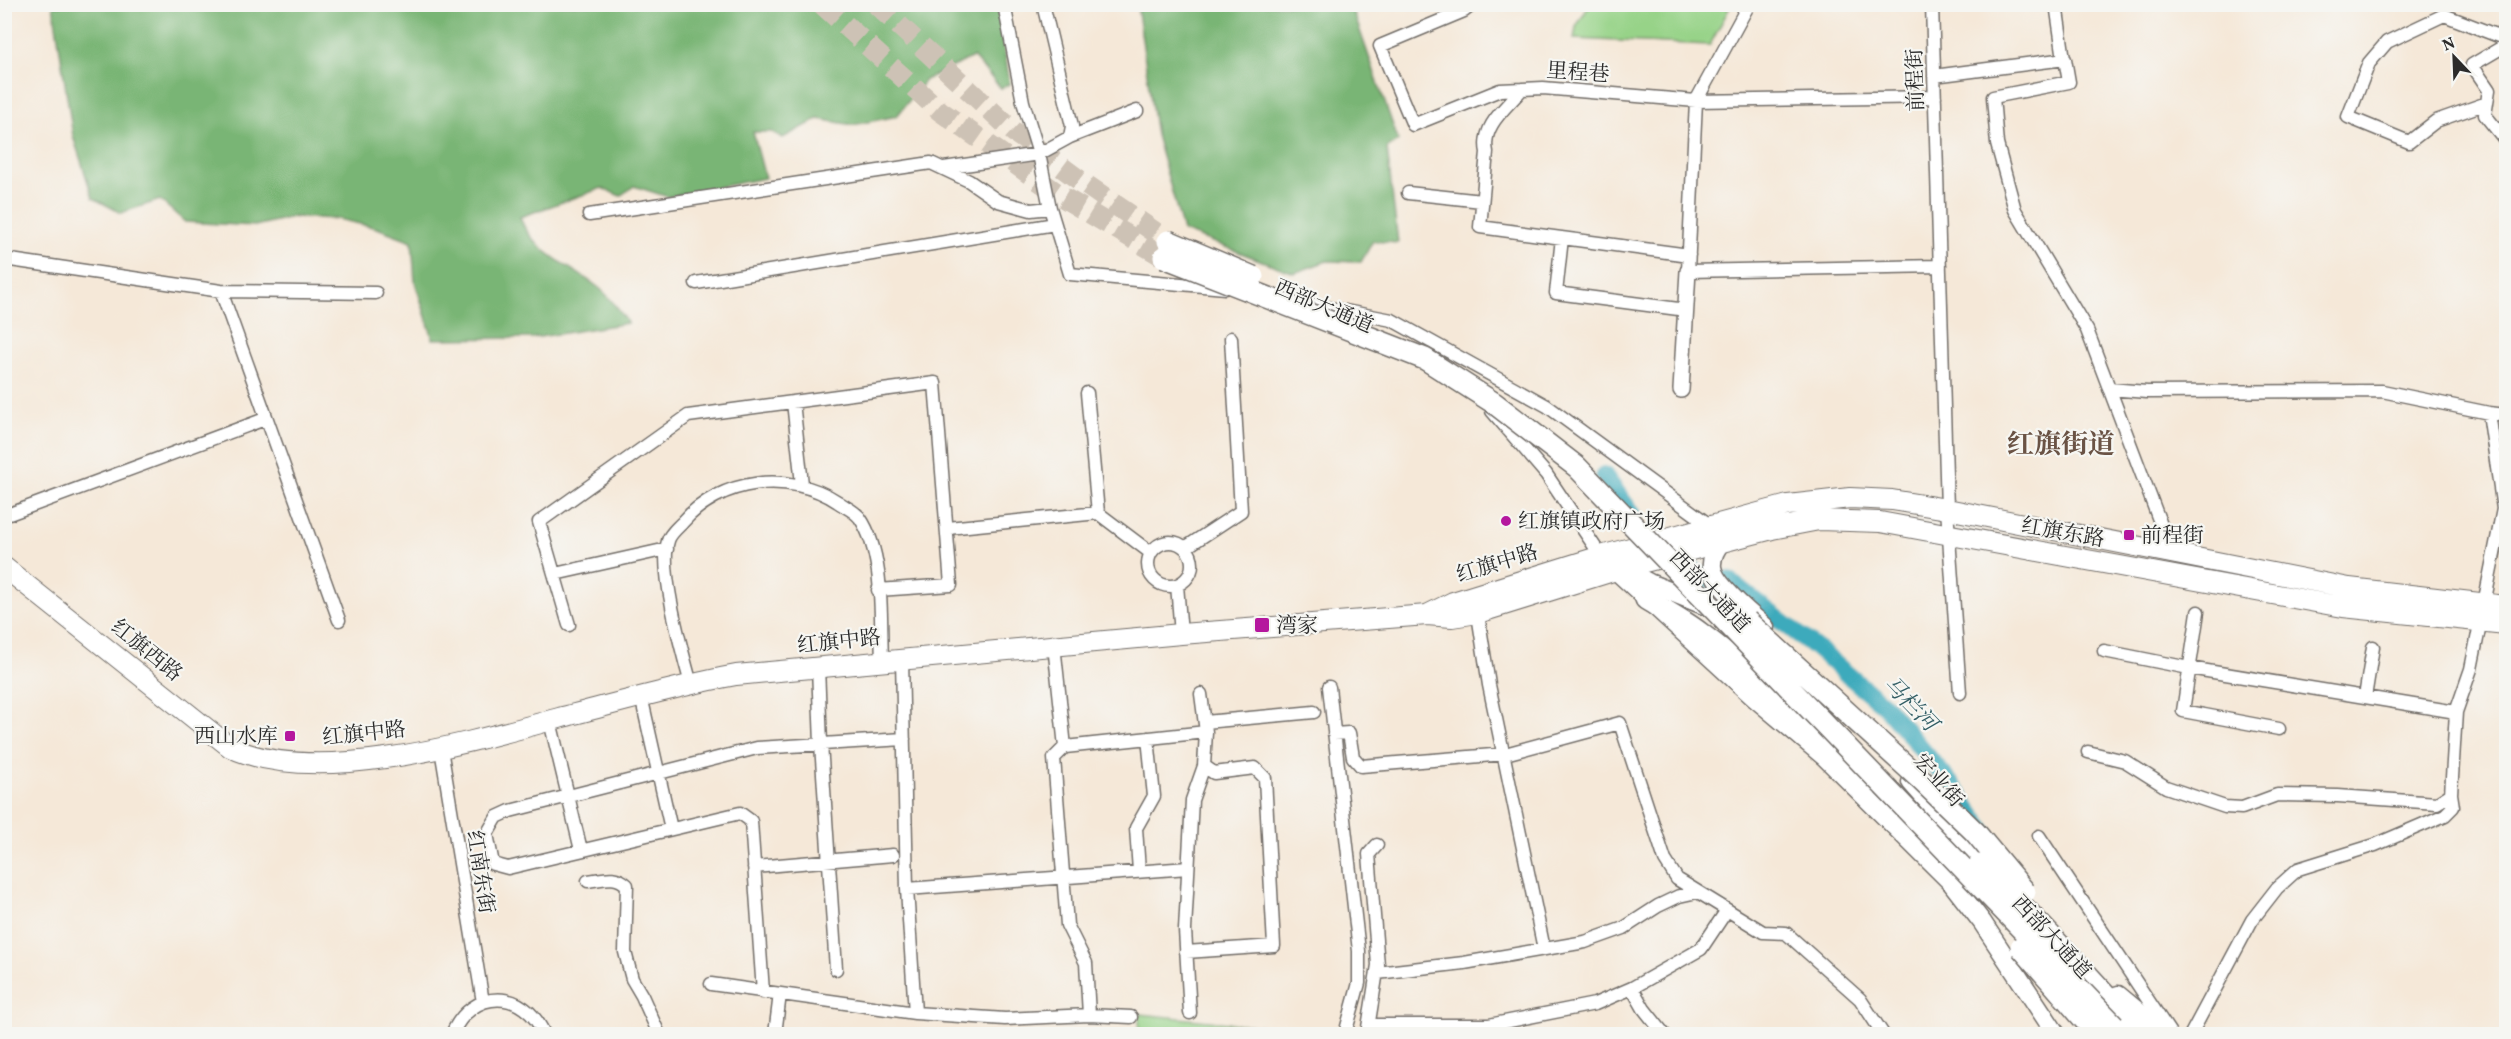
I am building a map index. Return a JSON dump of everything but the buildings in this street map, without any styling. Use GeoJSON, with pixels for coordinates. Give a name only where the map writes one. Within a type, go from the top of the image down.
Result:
{"type":"FeatureCollection","features":[{"type":"Feature","properties":{"kind":"highway","name":"西部大通道"},"geometry":{"type":"LineString","coordinates":[[2123,1035],[1577,467],[1494,403],[1425,359],[1166,249],[1429,351],[1499,396],[1583,460],[1950,839],[2009,892],[2101,990],[2160,1034]]}},
{"type":"Feature","properties":{"kind":"highway"},"geometry":{"type":"LineString","coordinates":[[1646,599],[1698,632],[1728,655],[1780,699],[1881,794],[1923,825]]}},
{"type":"Feature","properties":{"kind":"highway"},"geometry":{"type":"LineString","coordinates":[[1756,624],[1975,832],[2054,926],[2101,990]]}},
{"type":"Feature","properties":{"kind":"highway"},"geometry":{"type":"LineString","coordinates":[[1957,860],[2020,947],[2097,1035]]}},
{"type":"Feature","properties":{"kind":"main road","name":"红旗东路"},"geometry":{"type":"LineString","coordinates":[[1617,562],[1815,500],[1850,498],[1892,500],[2483,613],[2506,624]]}},
{"type":"Feature","properties":{"kind":"main road","name":"红旗东路"},"geometry":{"type":"LineString","coordinates":[[1712,531],[1819,520],[1880,522],[2343,607],[2483,613],[2506,606]]}},
{"type":"Feature","properties":{"kind":"main road","name":"宏业街"},"geometry":{"type":"LineString","coordinates":[[1712,531],[1712,568],[1722,586],[1756,624],[1817,674],[1964,842],[2160,1034]]}},
{"type":"Feature","properties":{"kind":"main road"},"geometry":{"type":"LineString","coordinates":[[1617,562],[1682,597],[1756,624]]}},
{"type":"Feature","properties":{"kind":"main road"},"geometry":{"type":"LineString","coordinates":[[1617,562],[1646,599],[1755,698],[1825,757],[1951,882],[1982,922],[2051,1032]]}},
{"type":"Feature","properties":{"kind":"main road","name":"红旗中路"},"geometry":{"type":"LineString","coordinates":[[265,760],[332,762],[441,749],[640,696],[736,675],[1181,634],[1427,615],[1452,617],[1477,604],[1617,562]]}},
{"type":"Feature","properties":{"kind":"main road","name":"红旗西路"},"geometry":{"type":"LineString","coordinates":[[4,567],[209,732],[230,747],[265,760]]}},
{"type":"Feature","properties":{"kind":"main road"},"geometry":{"type":"LineString","coordinates":[[1982,922],[1983,913],[1992,901],[2008,896],[2023,900]]}},
{"type":"Feature","properties":{"kind":"street"},"geometry":{"type":"LineString","coordinates":[[1004,4],[1023,102],[1040,153],[1050,208],[1070,274],[1221,288],[1392,320],[1546,406],[1712,531]]}},
{"type":"Feature","properties":{"kind":"street"},"geometry":{"type":"LineString","coordinates":[[1043,4],[1072,126],[1070,137]]}},
{"type":"Feature","properties":{"kind":"street","name":"里程巷"},"geometry":{"type":"LineString","coordinates":[[1473,4],[1464,11],[1380,46],[1413,124],[1500,90],[1543,88],[1696,101],[1935,97]]}},
{"type":"Feature","properties":{"kind":"street"},"geometry":{"type":"LineString","coordinates":[[1680,390],[1696,101],[1749,4]]}},
{"type":"Feature","properties":{"kind":"street","name":"前程街"},"geometry":{"type":"LineString","coordinates":[[1932,4],[1947,509],[1960,693]]}},
{"type":"Feature","properties":{"kind":"street"},"geometry":{"type":"LineString","coordinates":[[2056,4],[2069,82],[1993,97],[1997,144],[2014,210],[2087,330],[2172,554]]}},
{"type":"Feature","properties":{"kind":"street"},"geometry":{"type":"LineString","coordinates":[[2487,103],[2436,121],[2409,142],[2348,117],[2369,63],[2387,42],[2444,15],[2506,39]]}},
{"type":"Feature","properties":{"kind":"street"},"geometry":{"type":"LineString","coordinates":[[2506,45],[2472,65],[2489,90],[2485,115],[2506,141]]}},
{"type":"Feature","properties":{"kind":"street"},"geometry":{"type":"LineString","coordinates":[[1934,76],[2064,59]]}},
{"type":"Feature","properties":{"kind":"street"},"geometry":{"type":"LineString","coordinates":[[1522,89],[1492,123],[1484,140],[1487,152],[1480,227],[1562,238],[1688,263],[1940,266]]}},
{"type":"Feature","properties":{"kind":"street"},"geometry":{"type":"LineString","coordinates":[[943,169],[1040,153],[1070,137],[1137,111]]}},
{"type":"Feature","properties":{"kind":"street"},"geometry":{"type":"LineString","coordinates":[[589,215],[931,163],[969,181],[998,201],[1031,210],[1050,208]]}},
{"type":"Feature","properties":{"kind":"street"},"geometry":{"type":"LineString","coordinates":[[1408,193],[1482,201]]}},
{"type":"Feature","properties":{"kind":"street"},"geometry":{"type":"LineString","coordinates":[[696,283],[1055,224]]}},
{"type":"Feature","properties":{"kind":"street"},"geometry":{"type":"LineString","coordinates":[[1562,238],[1556,293],[1686,310]]}},
{"type":"Feature","properties":{"kind":"street"},"geometry":{"type":"LineString","coordinates":[[4,259],[221,291],[376,293]]}},
{"type":"Feature","properties":{"kind":"street"},"geometry":{"type":"LineString","coordinates":[[221,291],[339,620]]}},
{"type":"Feature","properties":{"kind":"street"},"geometry":{"type":"LineString","coordinates":[[1185,548],[1241,511],[1231,338]]}},
{"type":"Feature","properties":{"kind":"street"},"geometry":{"type":"LineString","coordinates":[[1435,344],[1546,474],[1617,562]]}},
{"type":"Feature","properties":{"kind":"street"},"geometry":{"type":"LineString","coordinates":[[569,625],[539,522],[688,416],[935,383],[951,585],[878,590]]}},
{"type":"Feature","properties":{"kind":"street"},"geometry":{"type":"LineString","coordinates":[[2109,389],[2147,392],[2382,391],[2506,415]]}},
{"type":"Feature","properties":{"kind":"street"},"geometry":{"type":"LineString","coordinates":[[1087,393],[1098,513]]}},
{"type":"Feature","properties":{"kind":"street"},"geometry":{"type":"LineString","coordinates":[[793,402],[802,484]]}},
{"type":"Feature","properties":{"kind":"street"},"geometry":{"type":"LineString","coordinates":[[2191,1035],[2252,920],[2277,888],[2298,869],[2375,845],[2445,815],[2453,807],[2451,795],[2456,712],[2471,669],[2504,508],[2489,413]]}},
{"type":"Feature","properties":{"kind":"street"},"geometry":{"type":"LineString","coordinates":[[4,516],[265,419]]}},
{"type":"Feature","properties":{"kind":"street"},"geometry":{"type":"LineString","coordinates":[[691,684],[665,568],[668,539],[693,509],[729,490],[773,481],[802,484],[827,495],[858,516],[876,552],[882,660]]}},
{"type":"Feature","properties":{"kind":"street"},"geometry":{"type":"LineString","coordinates":[[948,528],[1098,513],[1152,553]]}},
{"type":"Feature","properties":{"kind":"street"},"geometry":{"type":"LineString","coordinates":[[1167,543],[1174,543],[1185,548],[1192,562],[1192,569],[1184,582],[1177,585],[1162,585],[1151,575],[1149,560],[1152,553],[1161,544],[1167,543]]}},
{"type":"Feature","properties":{"kind":"street"},"geometry":{"type":"LineString","coordinates":[[555,574],[667,549]]}},
{"type":"Feature","properties":{"kind":"street"},"geometry":{"type":"LineString","coordinates":[[1177,585],[1181,634]]}},
{"type":"Feature","properties":{"kind":"street"},"geometry":{"type":"LineString","coordinates":[[1477,604],[1489,685],[1544,949]]}},
{"type":"Feature","properties":{"kind":"street"},"geometry":{"type":"LineString","coordinates":[[2198,612],[2183,711],[2279,729]]}},
{"type":"Feature","properties":{"kind":"street"},"geometry":{"type":"LineString","coordinates":[[1054,645],[1065,747]]}},
{"type":"Feature","properties":{"kind":"street"},"geometry":{"type":"LineString","coordinates":[[2365,697],[2373,647]]}},
{"type":"Feature","properties":{"kind":"street"},"geometry":{"type":"LineString","coordinates":[[2104,651],[2190,668],[2456,712]]}},
{"type":"Feature","properties":{"kind":"street"},"geometry":{"type":"LineString","coordinates":[[902,659],[908,889],[915,1013]]}},
{"type":"Feature","properties":{"kind":"street"},"geometry":{"type":"LineString","coordinates":[[818,667],[836,969]]}},
{"type":"Feature","properties":{"kind":"street"},"geometry":{"type":"LineString","coordinates":[[1329,687],[1359,951],[1359,983],[1345,1035]]}},
{"type":"Feature","properties":{"kind":"street"},"geometry":{"type":"LineString","coordinates":[[1190,1013],[1185,930],[1192,800],[1204,766],[1206,727],[1202,694]]}},
{"type":"Feature","properties":{"kind":"street"},"geometry":{"type":"LineString","coordinates":[[640,696],[671,829]]}},
{"type":"Feature","properties":{"kind":"street"},"geometry":{"type":"LineString","coordinates":[[1089,1015],[1086,963],[1067,925],[1054,758],[1065,747],[1148,738],[1206,727],[1314,712]]}},
{"type":"Feature","properties":{"kind":"street"},"geometry":{"type":"LineString","coordinates":[[550,721],[581,850]]}},
{"type":"Feature","properties":{"kind":"street"},"geometry":{"type":"LineString","coordinates":[[1334,734],[1349,734],[1353,757],[1361,766],[1505,754],[1620,723],[1665,860],[1677,879],[1763,932],[1786,933],[1860,999],[1883,1035]]}},
{"type":"Feature","properties":{"kind":"street"},"geometry":{"type":"LineString","coordinates":[[1139,871],[1136,828],[1154,796],[1148,738]]}},
{"type":"Feature","properties":{"kind":"street"},"geometry":{"type":"LineString","coordinates":[[763,992],[751,821],[740,813],[508,867],[494,864],[487,834],[497,817],[510,811],[757,748],[904,739]]}},
{"type":"Feature","properties":{"kind":"street","name":"红南东街"},"geometry":{"type":"LineString","coordinates":[[441,749],[483,1002]]}},
{"type":"Feature","properties":{"kind":"street"},"geometry":{"type":"LineString","coordinates":[[2088,752],[2125,761],[2166,787],[2225,807],[2242,808],[2277,795],[2338,796],[2437,803],[2451,795]]}},
{"type":"Feature","properties":{"kind":"street"},"geometry":{"type":"LineString","coordinates":[[1186,952],[1274,946],[1265,777],[1255,768],[1214,773],[1204,766]]}},
{"type":"Feature","properties":{"kind":"street"},"geometry":{"type":"LineString","coordinates":[[2039,836],[2160,1034]]}},
{"type":"Feature","properties":{"kind":"street"},"geometry":{"type":"LineString","coordinates":[[1377,845],[1369,854],[1377,974],[1369,1030],[1489,1025],[1595,1004],[1632,988],[1701,949],[1727,910]]}},
{"type":"Feature","properties":{"kind":"street"},"geometry":{"type":"LineString","coordinates":[[754,867],[893,855]]}},
{"type":"Feature","properties":{"kind":"street"},"geometry":{"type":"LineString","coordinates":[[908,889],[1188,868]]}},
{"type":"Feature","properties":{"kind":"street"},"geometry":{"type":"LineString","coordinates":[[588,881],[614,877],[620,878],[627,885],[625,952],[632,979],[660,1035]]}},
{"type":"Feature","properties":{"kind":"street"},"geometry":{"type":"LineString","coordinates":[[1377,974],[1464,963],[1586,942],[1624,928],[1658,906],[1679,896],[1697,892]]}},
{"type":"Feature","properties":{"kind":"street"},"geometry":{"type":"LineString","coordinates":[[711,984],[915,1013],[1005,1019],[1089,1015],[1131,1017]]}},
{"type":"Feature","properties":{"kind":"street"},"geometry":{"type":"LineString","coordinates":[[1632,988],[1644,1009],[1664,1035]]}},
{"type":"Feature","properties":{"kind":"street"},"geometry":{"type":"LineString","coordinates":[[775,1035],[780,994]]}},
{"type":"Feature","properties":{"kind":"street"},"geometry":{"type":"LineString","coordinates":[[452,1035],[458,1021],[469,1009],[483,1002],[498,999],[520,1005],[538,1020],[544,1035]]}},
{"type":"Feature","properties":{"kind":"green space"},"geometry":{"type":"Polygon","coordinates":[[[1590,4],[1731,5],[1710,45],[1574,39],[1576,27],[1590,4]]]}},
{"type":"Feature","properties":{"kind":"green space"},"geometry":{"type":"Polygon","coordinates":[[[53,5],[997,5],[1010,84],[1001,88],[973,57],[925,80],[897,116],[853,125],[818,119],[783,138],[772,132],[753,132],[765,178],[668,197],[634,186],[620,196],[602,188],[520,217],[525,229],[543,249],[602,291],[628,323],[533,338],[433,339],[415,282],[412,241],[377,228],[338,219],[293,217],[255,226],[185,222],[160,200],[121,213],[93,198],[73,136],[53,5]]]}},
{"type":"Feature","properties":{"kind":"green space"},"geometry":{"type":"Polygon","coordinates":[[[1137,5],[1351,5],[1398,140],[1387,149],[1398,243],[1373,241],[1361,262],[1327,261],[1294,273],[1183,231],[1156,135],[1137,5]]]}},
{"type":"Feature","properties":{"kind":"green space"},"geometry":{"type":"Polygon","coordinates":[[[1140,1014],[1334,1034],[1138,1034],[1140,1014]]]}},
{"type":"Feature","properties":{"kind":"waterway","name":"马栏河"},"geometry":{"type":"LineString","coordinates":[[1604,475],[1633,515]]}},
{"type":"Feature","properties":{"kind":"waterway","name":"马栏河"},"geometry":{"type":"LineString","coordinates":[[1665,551],[1709,580],[1728,580],[1816,648],[1886,707],[1956,790],[1986,835]]}},
{"type":"Feature","properties":{"kind":"tunnel"},"geometry":{"type":"LineString","coordinates":[[822,4],[940,111],[1061,196],[1164,257]]}},
{"type":"Feature","properties":{"kind":"tunnel"},"geometry":{"type":"LineString","coordinates":[[876,4],[1014,132],[1168,241]]}},
{"type":"Feature","properties":{"kind":"place","name":"红旗镇政府广场"},"geometry":{"type":"Point","coordinates":[1506,521]}},
{"type":"Feature","properties":{"kind":"place","name":"前程街"},"geometry":{"type":"Point","coordinates":[2129,535]}},
{"type":"Feature","properties":{"kind":"place","name":"湾家"},"geometry":{"type":"Point","coordinates":[1262,625]}},
{"type":"Feature","properties":{"kind":"place","name":"西山水库"},"geometry":{"type":"Point","coordinates":[290,736]}},
{"type":"Feature","properties":{"kind":"district","name":"红旗街道"},"geometry":{"type":"Point","coordinates":[2061,444]}}]}
